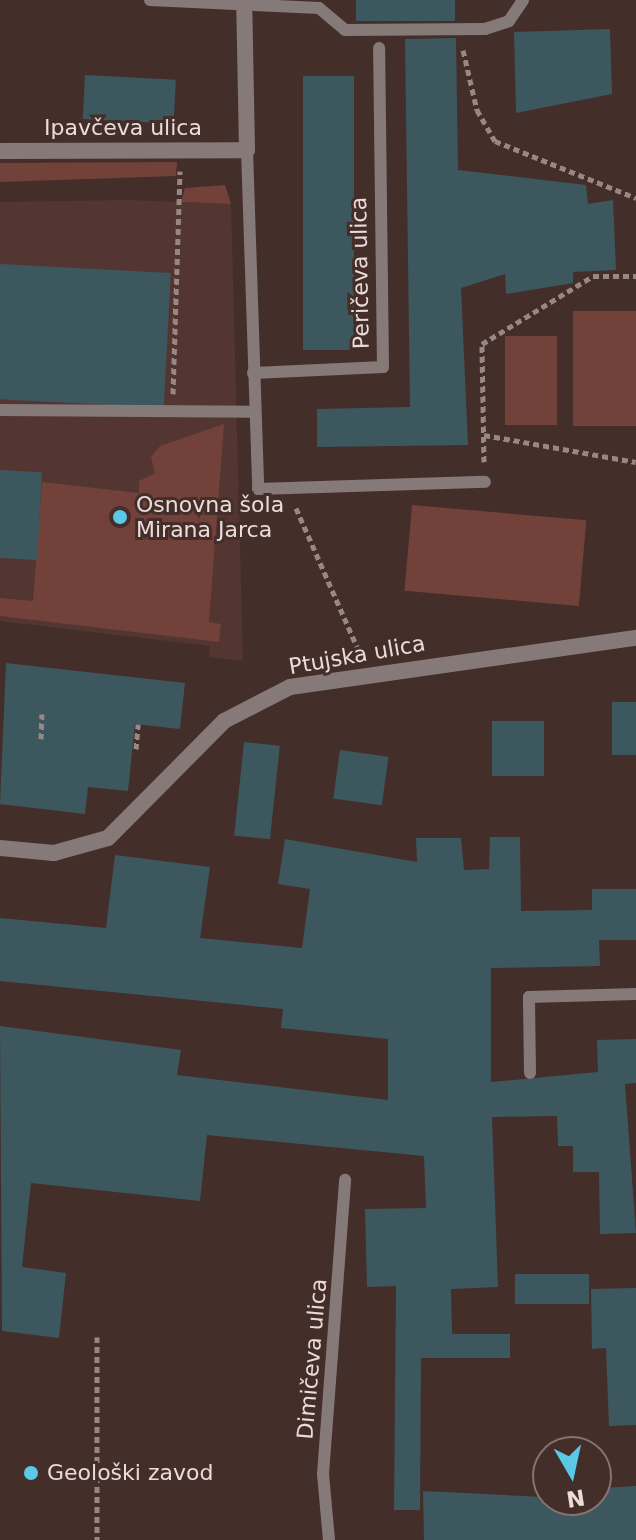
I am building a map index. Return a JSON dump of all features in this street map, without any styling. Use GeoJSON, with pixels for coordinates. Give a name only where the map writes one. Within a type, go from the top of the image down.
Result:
{"type":"FeatureCollection","features":[{"type":"Feature","properties":{"kind":"street"},"geometry":{"type":"LineString","coordinates":[[244,5],[247,150]]}},
{"type":"Feature","properties":{"kind":"street","name":"Ipavčeva ulica"},"geometry":{"type":"LineString","coordinates":[[0,151],[247,150]]}},
{"type":"Feature","properties":{"kind":"street","name":"Ptujska ulica"},"geometry":{"type":"LineString","coordinates":[[0,848],[54,853],[100,842],[240,710],[290,687],[367,672],[636,638]]}},
{"type":"Feature","properties":{"kind":"lane"},"geometry":{"type":"LineString","coordinates":[[150,0],[319,8],[345,30],[485,29],[509,21],[523,0]]}},
{"type":"Feature","properties":{"kind":"lane","name":"Peričeva ulica"},"geometry":{"type":"LineString","coordinates":[[253,373],[383,367],[379,48]]}},
{"type":"Feature","properties":{"kind":"lane"},"geometry":{"type":"LineString","coordinates":[[247,150],[258,489],[485,482]]}},
{"type":"Feature","properties":{"kind":"lane"},"geometry":{"type":"LineString","coordinates":[[0,410],[172,416],[255,412]]}},
{"type":"Feature","properties":{"kind":"lane"},"geometry":{"type":"LineString","coordinates":[[530,1073],[529,997],[636,994]]}},
{"type":"Feature","properties":{"kind":"lane","name":"Dimičeva ulica"},"geometry":{"type":"LineString","coordinates":[[329,1540],[323,1474],[345,1180]]}},
{"type":"Feature","properties":{"kind":"path"},"geometry":{"type":"LineString","coordinates":[[448,45],[462,44],[477,110],[495,141],[636,198]]}},
{"type":"Feature","properties":{"kind":"path"},"geometry":{"type":"LineString","coordinates":[[172,416],[179,182]]}},
{"type":"Feature","properties":{"kind":"path"},"geometry":{"type":"LineString","coordinates":[[485,482],[482,344],[593,276],[636,276]]}},
{"type":"Feature","properties":{"kind":"path"},"geometry":{"type":"LineString","coordinates":[[484,435],[636,462]]}},
{"type":"Feature","properties":{"kind":"path"},"geometry":{"type":"LineString","coordinates":[[286,487],[367,672]]}},
{"type":"Feature","properties":{"kind":"path"},"geometry":{"type":"LineString","coordinates":[[41,739],[42,714]]}},
{"type":"Feature","properties":{"kind":"path"},"geometry":{"type":"LineString","coordinates":[[136,749],[138,724]]}},
{"type":"Feature","properties":{"kind":"path"},"geometry":{"type":"LineString","coordinates":[[97,1337],[97,1540]]}},
{"type":"Feature","properties":{"kind":"shaded area"},"geometry":{"type":"Polygon","coordinates":[[[177,162],[176,176],[0,182],[0,163],[177,162]]]}},
{"type":"Feature","properties":{"kind":"shaded area"},"geometry":{"type":"Polygon","coordinates":[[[225,185],[231,204],[181,202],[185,188],[225,185]]]}},
{"type":"Feature","properties":{"kind":"shaded area","name":"Osnovna šola Mirana Jarca"},"geometry":{"type":"Polygon","coordinates":[[[127,200],[231,204],[243,661],[209,657],[210,646],[0,621],[0,202],[127,200]]]}},
{"type":"Feature","properties":{"kind":"shaded area"},"geometry":{"type":"Polygon","coordinates":[[[573,311],[636,311],[636,426],[573,426],[573,311]]]}},
{"type":"Feature","properties":{"kind":"shaded area"},"geometry":{"type":"Polygon","coordinates":[[[505,336],[557,336],[557,425],[505,425],[505,336]]]}},
{"type":"Feature","properties":{"kind":"shaded area"},"geometry":{"type":"Polygon","coordinates":[[[224,424],[209,622],[221,624],[219,642],[0,616],[0,598],[33,601],[42,482],[139,493],[139,481],[155,473],[151,457],[160,446],[224,424]]]}},
{"type":"Feature","properties":{"kind":"shaded area"},"geometry":{"type":"Polygon","coordinates":[[[412,505],[586,520],[579,606],[405,591],[412,505]]]}},
{"type":"Feature","properties":{"kind":"building"},"geometry":{"type":"Polygon","coordinates":[[[356,0],[455,0],[455,21],[356,21],[356,0]]]}},
{"type":"Feature","properties":{"kind":"building"},"geometry":{"type":"Polygon","coordinates":[[[610,29],[612,94],[516,113],[514,32],[610,29]]]}},
{"type":"Feature","properties":{"kind":"building"},"geometry":{"type":"Polygon","coordinates":[[[456,38],[458,170],[586,185],[588,204],[613,200],[616,270],[573,272],[573,283],[506,294],[505,274],[461,288],[468,445],[317,447],[317,409],[410,407],[405,39],[456,38]]]}},
{"type":"Feature","properties":{"kind":"building"},"geometry":{"type":"Polygon","coordinates":[[[85,75],[176,80],[174,124],[83,119],[85,75]]]}},
{"type":"Feature","properties":{"kind":"building"},"geometry":{"type":"Polygon","coordinates":[[[303,76],[354,76],[354,350],[303,350],[303,76]]]}},
{"type":"Feature","properties":{"kind":"building"},"geometry":{"type":"Polygon","coordinates":[[[0,264],[171,273],[164,408],[0,399],[0,264]]]}},
{"type":"Feature","properties":{"kind":"building"},"geometry":{"type":"Polygon","coordinates":[[[0,470],[42,472],[37,560],[0,558],[0,470]]]}},
{"type":"Feature","properties":{"kind":"building"},"geometry":{"type":"Polygon","coordinates":[[[6,663],[185,683],[180,729],[135,724],[128,791],[88,787],[85,814],[0,804],[6,663]]]}},
{"type":"Feature","properties":{"kind":"building"},"geometry":{"type":"Polygon","coordinates":[[[612,702],[636,702],[636,755],[612,755],[612,702]]]}},
{"type":"Feature","properties":{"kind":"building"},"geometry":{"type":"Polygon","coordinates":[[[492,721],[544,721],[544,776],[492,776],[492,721]]]}},
{"type":"Feature","properties":{"kind":"building"},"geometry":{"type":"Polygon","coordinates":[[[244,742],[280,746],[270,839],[234,835],[244,742]]]}},
{"type":"Feature","properties":{"kind":"building"},"geometry":{"type":"Polygon","coordinates":[[[340,750],[389,757],[382,805],[333,799],[340,750]]]}},
{"type":"Feature","properties":{"kind":"building"},"geometry":{"type":"Polygon","coordinates":[[[490,837],[520,837],[521,911],[592,910],[592,889],[636,889],[636,940],[599,940],[600,966],[491,968],[491,1082],[598,1072],[597,1040],[636,1039],[636,1083],[625,1084],[636,1233],[600,1234],[599,1172],[573,1172],[573,1146],[558,1146],[557,1116],[492,1117],[498,1287],[451,1289],[452,1334],[510,1334],[510,1358],[421,1358],[420,1510],[394,1510],[396,1286],[367,1287],[365,1209],[426,1208],[424,1156],[207,1135],[200,1201],[31,1183],[22,1267],[66,1273],[59,1338],[2,1331],[0,1026],[181,1050],[177,1075],[388,1100],[388,1039],[281,1028],[283,1009],[0,981],[0,918],[106,928],[115,855],[210,867],[200,938],[302,948],[310,889],[278,884],[285,839],[417,862],[416,838],[461,838],[464,870],[489,869],[490,837]]]}},
{"type":"Feature","properties":{"kind":"building"},"geometry":{"type":"Polygon","coordinates":[[[515,1274],[589,1274],[589,1304],[515,1304],[515,1274]]]}},
{"type":"Feature","properties":{"kind":"building"},"geometry":{"type":"Polygon","coordinates":[[[636,1288],[636,1425],[609,1426],[606,1348],[592,1349],[591,1289],[636,1288]]]}},
{"type":"Feature","properties":{"kind":"building"},"geometry":{"type":"Polygon","coordinates":[[[636,1486],[636,1540],[424,1540],[423,1491],[532,1496],[532,1516],[612,1516],[612,1487],[636,1486]]]}},
{"type":"Feature","properties":{"kind":"place","name":"Osnovna šola Mirana Jarca"},"geometry":{"type":"Point","coordinates":[120,517]}},
{"type":"Feature","properties":{"kind":"place","name":"Geološki zavod"},"geometry":{"type":"Point","coordinates":[31,1473]}}]}
